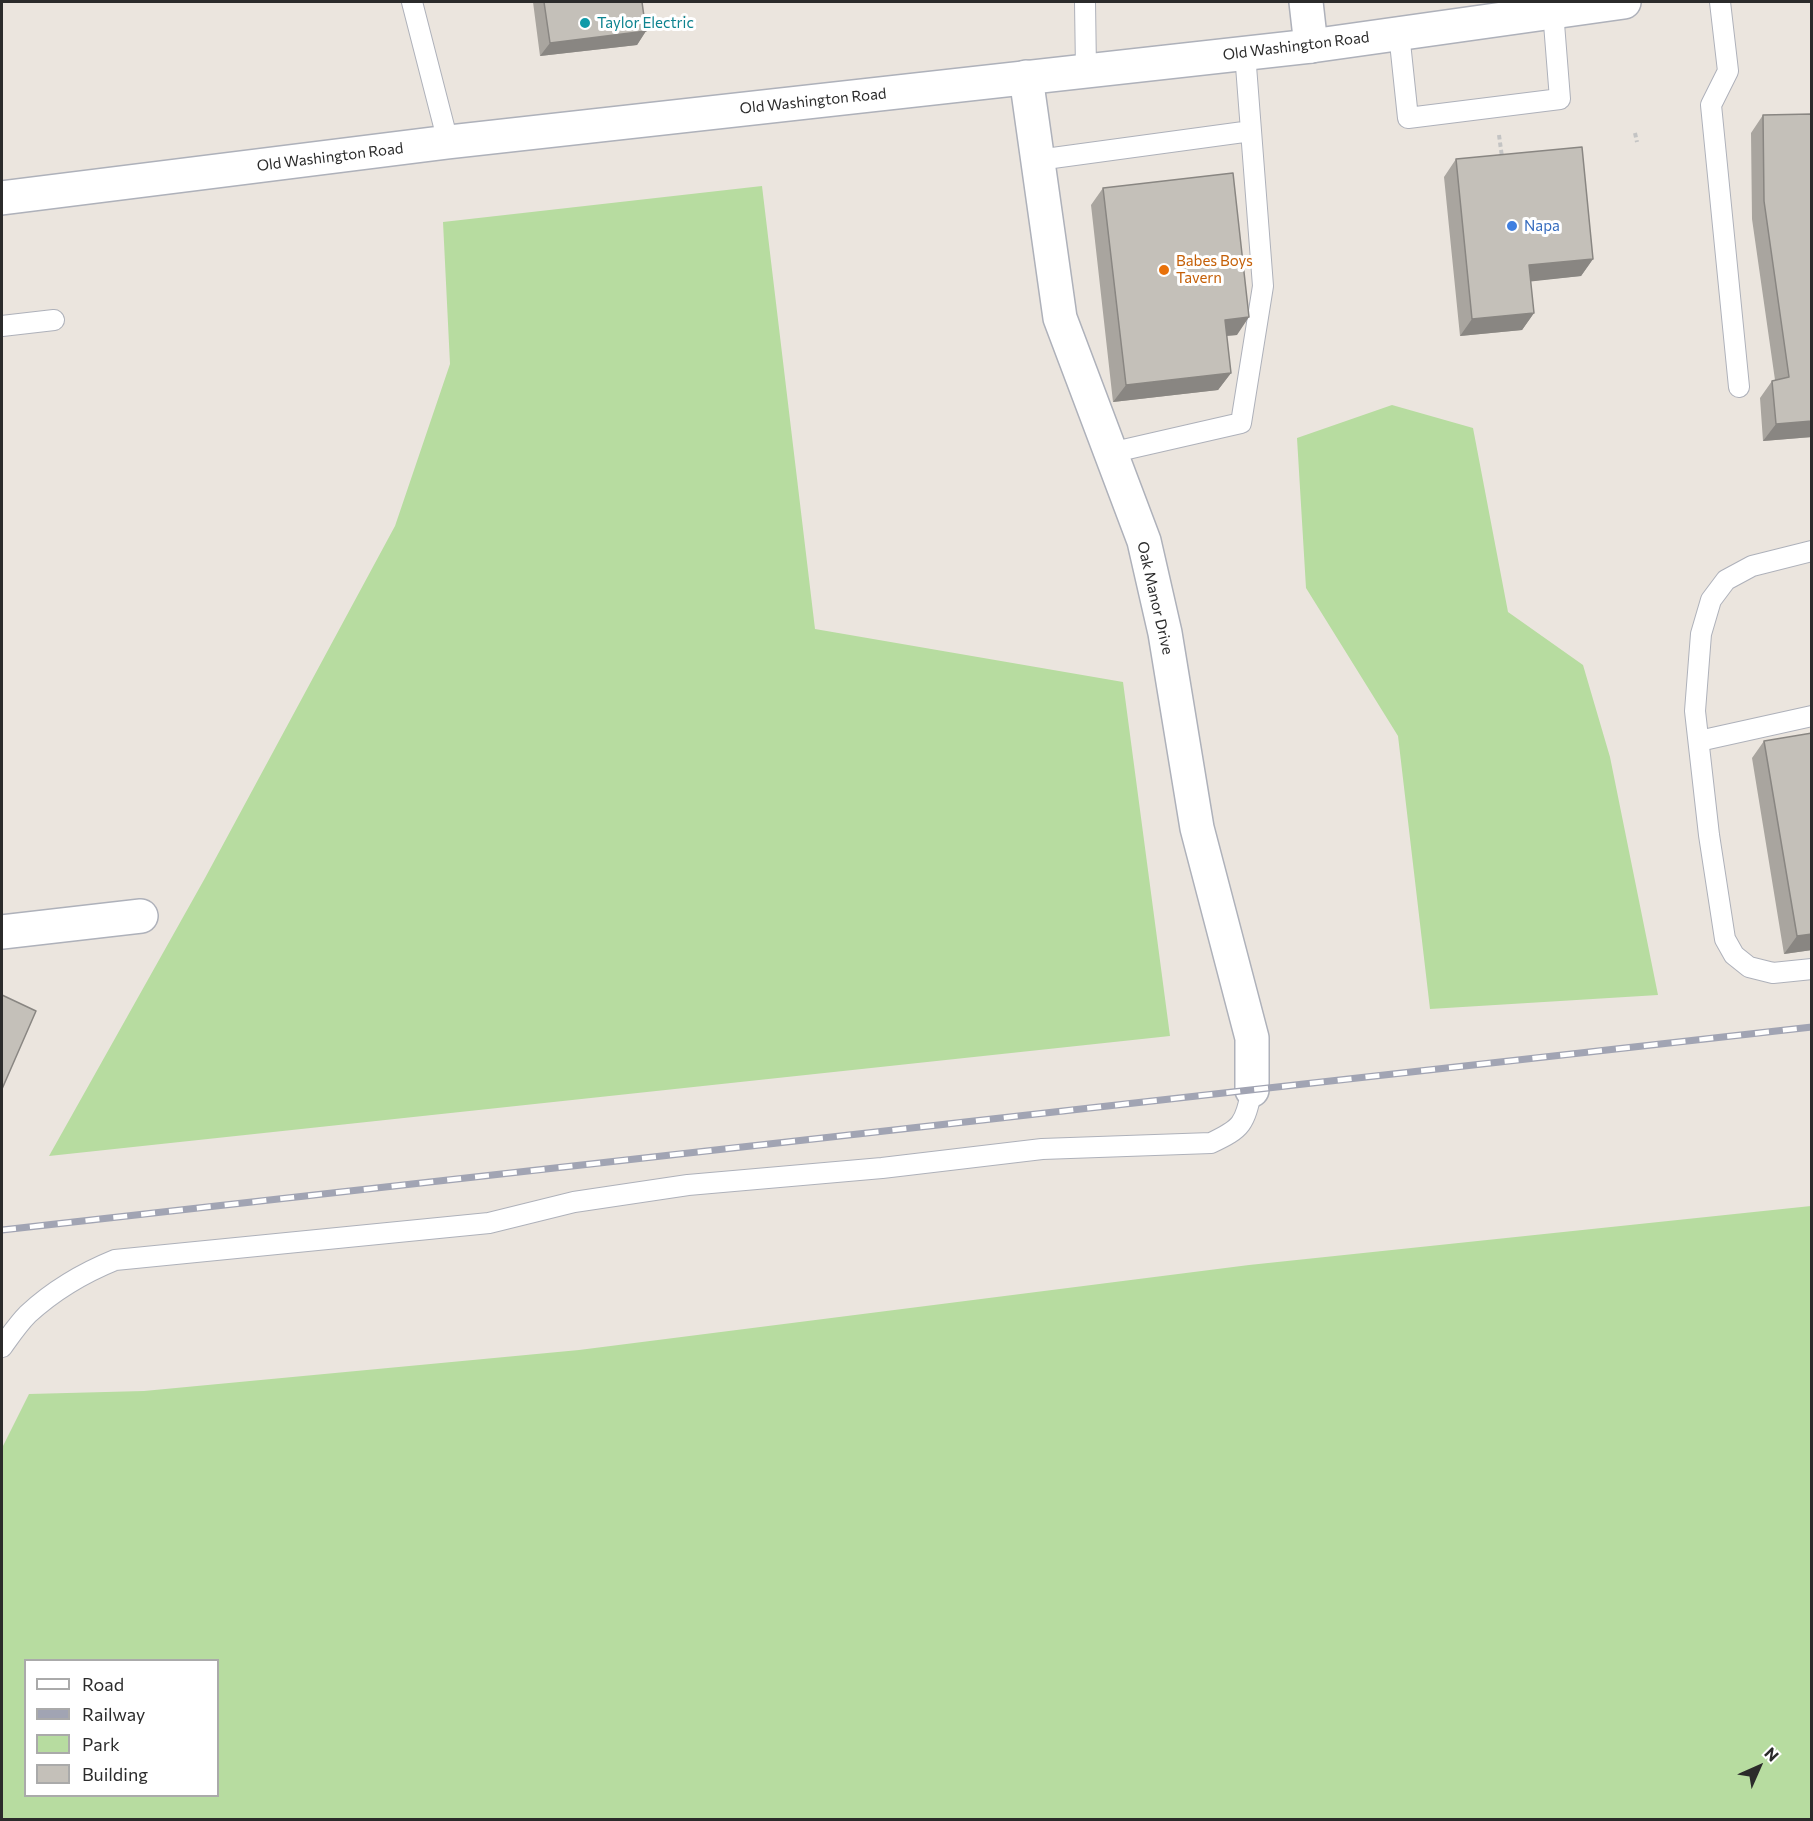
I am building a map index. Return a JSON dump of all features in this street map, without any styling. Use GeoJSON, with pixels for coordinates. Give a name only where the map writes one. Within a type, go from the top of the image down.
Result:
{"type":"FeatureCollection","features":[{"type":"Feature","properties":{"kind":"main road"},"geometry":{"type":"LineString","coordinates":[[1306,2],[1311,46]]}},
{"type":"Feature","properties":{"kind":"main road","name":"Old Washington Road"},"geometry":{"type":"LineString","coordinates":[[2,198],[448,142],[1311,46],[1624,2]]}},
{"type":"Feature","properties":{"kind":"main road","name":"Oak Manor Drive"},"geometry":{"type":"LineString","coordinates":[[1026,77],[1060,318],[1144,542],[1162,622],[1197,828],[1251,1038],[1252,1090]]}},
{"type":"Feature","properties":{"kind":"main road"},"geometry":{"type":"LineString","coordinates":[[2,932],[141,916]]}},
{"type":"Feature","properties":{"kind":"lane"},"geometry":{"type":"LineString","coordinates":[[412,2],[448,142]]}},
{"type":"Feature","properties":{"kind":"lane"},"geometry":{"type":"LineString","coordinates":[[1085,2],[1086,70]]}},
{"type":"Feature","properties":{"kind":"lane"},"geometry":{"type":"LineString","coordinates":[[1720,2],[1728,71],[1711,105],[1739,387]]}},
{"type":"Feature","properties":{"kind":"lane"},"geometry":{"type":"LineString","coordinates":[[1399,33],[1408,118],[1560,99],[1553,11]]}},
{"type":"Feature","properties":{"kind":"lane"},"geometry":{"type":"LineString","coordinates":[[1110,453],[1241,423],[1263,286],[1245,53]]}},
{"type":"Feature","properties":{"kind":"lane"},"geometry":{"type":"LineString","coordinates":[[1038,160],[1251,131]]}},
{"type":"Feature","properties":{"kind":"lane"},"geometry":{"type":"LineString","coordinates":[[2,326],[54,320]]}},
{"type":"Feature","properties":{"kind":"lane"},"geometry":{"type":"LineString","coordinates":[[1812,551],[1752,566],[1726,580],[1711,600],[1701,634],[1695,711],[1708,835],[1725,939],[1734,955],[1749,967],[1773,973],[1812,969]]}},
{"type":"Feature","properties":{"kind":"lane"},"geometry":{"type":"LineString","coordinates":[[1699,741],[1812,716]]}},
{"type":"Feature","properties":{"kind":"lane"},"geometry":{"type":"LineString","coordinates":[[2,1347],[27,1315],[64,1285],[89,1270],[115,1260],[489,1223],[574,1202],[688,1185],[882,1168],[1042,1149],[1211,1143],[1233,1132],[1245,1118],[1252,1090]]}},
{"type":"Feature","properties":{"kind":"path"},"geometry":{"type":"LineString","coordinates":[[1635,133],[1637,142]]}},
{"type":"Feature","properties":{"kind":"green space"},"geometry":{"type":"Polygon","coordinates":[[[762,186],[815,629],[1123,682],[1170,1036],[49,1156],[205,878],[395,526],[450,364],[443,222],[762,186]]]}},
{"type":"Feature","properties":{"kind":"green space"},"geometry":{"type":"Polygon","coordinates":[[[1392,405],[1473,428],[1508,612],[1583,665],[1610,757],[1658,995],[1430,1009],[1398,736],[1306,588],[1297,438],[1392,405]]]}},
{"type":"Feature","properties":{"kind":"green space"},"geometry":{"type":"Polygon","coordinates":[[[1811,1206],[1811,1819],[2,1819],[2,1448],[29,1394],[144,1391],[579,1350],[1249,1265],[1811,1206]]]}},
{"type":"Feature","properties":{"kind":"building","name":"Taylor Electric"},"geometry":{"type":"Polygon","coordinates":[[[544,2],[642,2],[646,31],[550,43],[544,2]]]}},
{"type":"Feature","properties":{"kind":"building"},"geometry":{"type":"Polygon","coordinates":[[[1812,114],[1812,421],[1776,424],[1772,381],[1789,377],[1764,201],[1763,115],[1812,114]]]}},
{"type":"Feature","properties":{"kind":"building","name":"Napa"},"geometry":{"type":"Polygon","coordinates":[[[1582,147],[1593,259],[1529,265],[1534,313],[1472,319],[1456,159],[1582,147]]]}},
{"type":"Feature","properties":{"kind":"building","name":"Babes Boys Tavern"},"geometry":{"type":"Polygon","coordinates":[[[1233,173],[1249,317],[1225,320],[1231,373],[1126,385],[1103,188],[1233,173]]]}},
{"type":"Feature","properties":{"kind":"building"},"geometry":{"type":"Polygon","coordinates":[[[1812,733],[1812,934],[1797,936],[1764,741],[1812,733]]]}},
{"type":"Feature","properties":{"kind":"building"},"geometry":{"type":"Polygon","coordinates":[[[2,995],[36,1011],[2,1089],[2,995]]]}},
{"type":"Feature","properties":{"kind":"railway"},"geometry":{"type":"LineString","coordinates":[[2,1230],[1812,1027]]}},
{"type":"Feature","properties":{"kind":"place","name":"Taylor Electric"},"geometry":{"type":"Point","coordinates":[585,23]}},
{"type":"Feature","properties":{"kind":"place","name":"Napa"},"geometry":{"type":"Point","coordinates":[1512,226]}},
{"type":"Feature","properties":{"kind":"place","name":"Babes Boys Tavern"},"geometry":{"type":"Point","coordinates":[1164,270]}}]}
